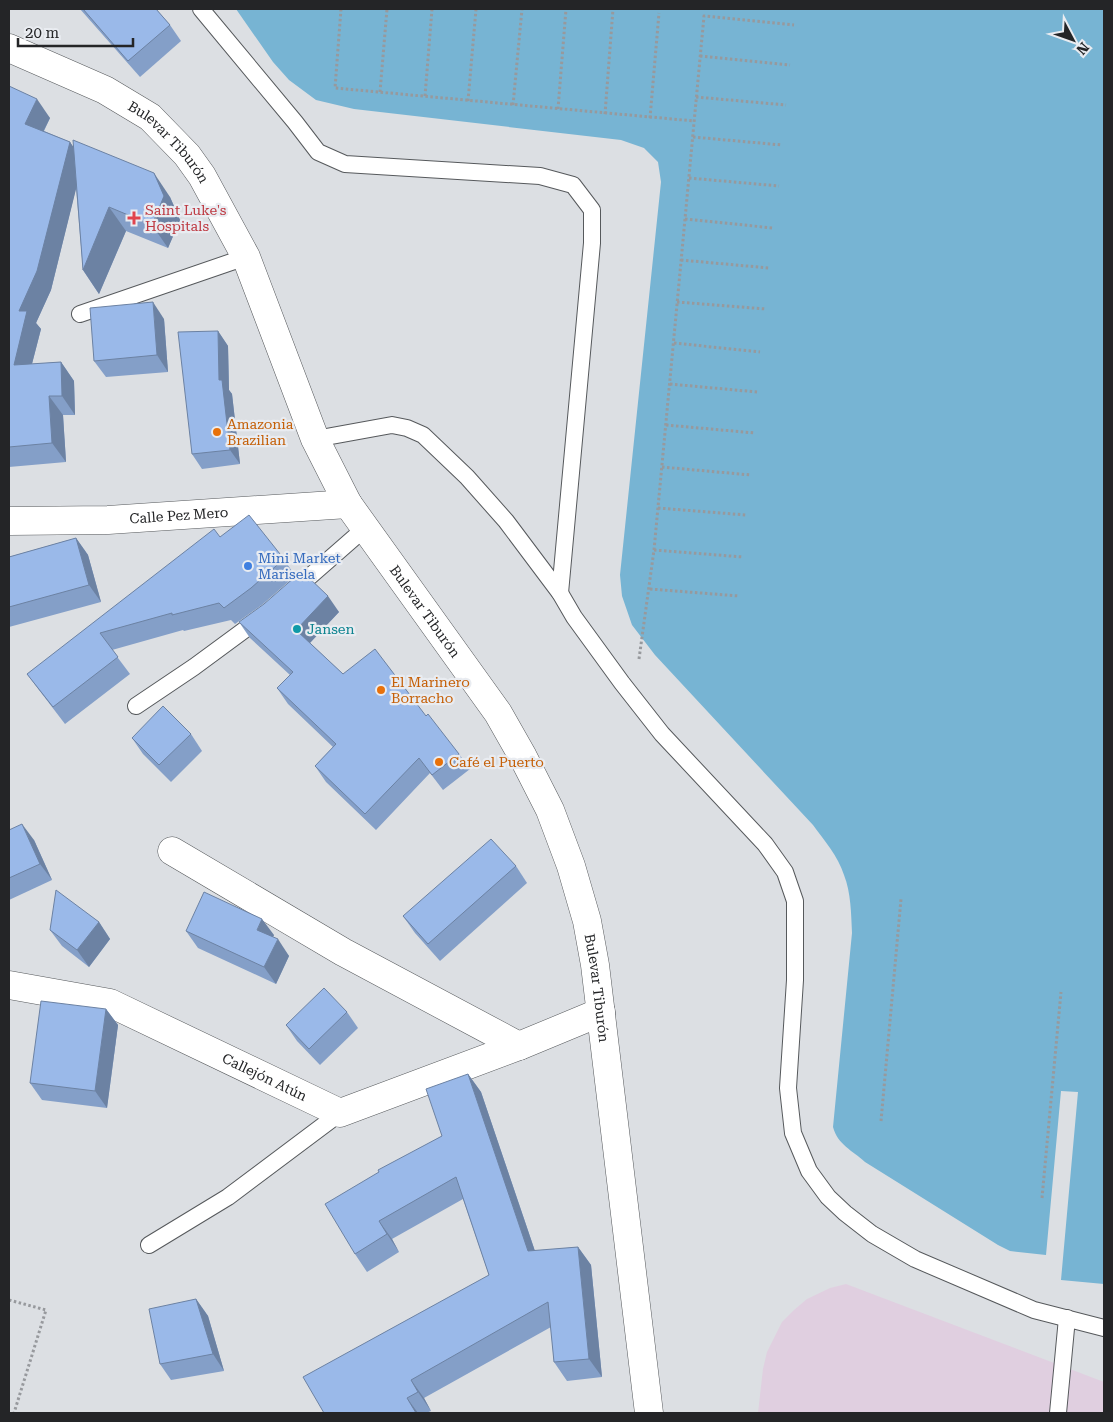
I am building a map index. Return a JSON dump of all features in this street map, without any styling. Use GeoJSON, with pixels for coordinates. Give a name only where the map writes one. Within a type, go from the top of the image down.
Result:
{"type":"FeatureCollection","features":[{"type":"Feature","properties":{"kind":"street","name":"Bulevar Tiburón"},"geometry":{"type":"LineString","coordinates":[[9,48],[105,90],[150,117],[187,155],[202,176],[246,257],[315,439],[348,504],[364,529],[498,713],[550,810],[571,866],[587,921],[595,965],[649,1413]]}},
{"type":"Feature","properties":{"kind":"street","name":"Calle Pez Mero"},"geometry":{"type":"LineString","coordinates":[[9,521],[108,520],[348,504]]}},
{"type":"Feature","properties":{"kind":"street"},"geometry":{"type":"LineString","coordinates":[[172,851],[343,952],[519,1046]]}},
{"type":"Feature","properties":{"kind":"street","name":"Callejón Atún"},"geometry":{"type":"LineString","coordinates":[[9,985],[110,1003],[340,1113]]}},
{"type":"Feature","properties":{"kind":"street"},"geometry":{"type":"LineString","coordinates":[[340,1113],[519,1046],[601,1012]]}},
{"type":"Feature","properties":{"kind":"lane"},"geometry":{"type":"LineString","coordinates":[[201,9],[318,152],[345,164],[540,176],[573,185],[592,210],[592,243],[560,593]]}},
{"type":"Feature","properties":{"kind":"lane"},"geometry":{"type":"LineString","coordinates":[[80,314],[246,257]]}},
{"type":"Feature","properties":{"kind":"lane"},"geometry":{"type":"LineString","coordinates":[[315,439],[392,425],[408,428],[423,435],[468,477],[506,521],[560,593],[574,617],[622,683],[662,734],[765,844],[786,872],[795,901],[795,980],[788,1088],[793,1133],[809,1171],[828,1197],[872,1234],[915,1259],[1034,1310],[1104,1328]]}},
{"type":"Feature","properties":{"kind":"lane"},"geometry":{"type":"LineString","coordinates":[[136,706],[194,667],[280,602],[364,529]]}},
{"type":"Feature","properties":{"kind":"lane"},"geometry":{"type":"LineString","coordinates":[[149,1244],[228,1197],[340,1113]]}},
{"type":"Feature","properties":{"kind":"lane"},"geometry":{"type":"LineString","coordinates":[[1058,1413],[1067,1318]]}},
{"type":"Feature","properties":{"kind":"path"},"geometry":{"type":"LineString","coordinates":[[341,9],[335,88],[694,121]]}},
{"type":"Feature","properties":{"kind":"path"},"geometry":{"type":"LineString","coordinates":[[380,92],[387,9]]}},
{"type":"Feature","properties":{"kind":"path"},"geometry":{"type":"LineString","coordinates":[[425,96],[432,9]]}},
{"type":"Feature","properties":{"kind":"path"},"geometry":{"type":"LineString","coordinates":[[468,101],[476,9]]}},
{"type":"Feature","properties":{"kind":"path"},"geometry":{"type":"LineString","coordinates":[[513,105],[522,9]]}},
{"type":"Feature","properties":{"kind":"path"},"geometry":{"type":"LineString","coordinates":[[558,109],[566,9]]}},
{"type":"Feature","properties":{"kind":"path"},"geometry":{"type":"LineString","coordinates":[[604,114],[613,9]]}},
{"type":"Feature","properties":{"kind":"path"},"geometry":{"type":"LineString","coordinates":[[650,118],[659,13]]}},
{"type":"Feature","properties":{"kind":"path"},"geometry":{"type":"LineString","coordinates":[[642,639],[654,550],[704,16],[794,25]]}},
{"type":"Feature","properties":{"kind":"path"},"geometry":{"type":"LineString","coordinates":[[700,56],[790,65]]}},
{"type":"Feature","properties":{"kind":"path"},"geometry":{"type":"LineString","coordinates":[[696,97],[786,105]]}},
{"type":"Feature","properties":{"kind":"path"},"geometry":{"type":"LineString","coordinates":[[693,137],[782,145]]}},
{"type":"Feature","properties":{"kind":"path"},"geometry":{"type":"LineString","coordinates":[[688,178],[779,186]]}},
{"type":"Feature","properties":{"kind":"path"},"geometry":{"type":"LineString","coordinates":[[685,219],[773,228]]}},
{"type":"Feature","properties":{"kind":"path"},"geometry":{"type":"LineString","coordinates":[[681,260],[769,268]]}},
{"type":"Feature","properties":{"kind":"path"},"geometry":{"type":"LineString","coordinates":[[677,302],[766,309]]}},
{"type":"Feature","properties":{"kind":"path"},"geometry":{"type":"LineString","coordinates":[[674,343],[760,352]]}},
{"type":"Feature","properties":{"kind":"path"},"geometry":{"type":"LineString","coordinates":[[670,384],[757,392]]}},
{"type":"Feature","properties":{"kind":"path"},"geometry":{"type":"LineString","coordinates":[[666,425],[754,433]]}},
{"type":"Feature","properties":{"kind":"path"},"geometry":{"type":"LineString","coordinates":[[662,468],[751,475]]}},
{"type":"Feature","properties":{"kind":"path"},"geometry":{"type":"LineString","coordinates":[[658,508],[746,515]]}},
{"type":"Feature","properties":{"kind":"path"},"geometry":{"type":"LineString","coordinates":[[654,550],[743,557]]}},
{"type":"Feature","properties":{"kind":"path"},"geometry":{"type":"LineString","coordinates":[[650,589],[738,596]]}},
{"type":"Feature","properties":{"kind":"path"},"geometry":{"type":"LineString","coordinates":[[881,1120],[901,899]]}},
{"type":"Feature","properties":{"kind":"path"},"geometry":{"type":"LineString","coordinates":[[1042,1198],[1062,992]]}},
{"type":"Feature","properties":{"kind":"path"},"geometry":{"type":"LineString","coordinates":[[9,1300],[46,1310],[14,1413]]}},
{"type":"Feature","properties":{"kind":"shaded area"},"geometry":{"type":"Polygon","coordinates":[[[846,1284],[1104,1382],[1104,1413],[758,1413],[767,1352],[782,1322],[807,1299],[830,1288],[846,1284]]]}},
{"type":"Feature","properties":{"kind":"water"},"geometry":{"type":"Polygon","coordinates":[[[236,9],[1104,9],[1104,1284],[1061,1280],[1078,1092],[1061,1091],[1046,1255],[1010,1251],[998,1245],[865,1162],[838,1138],[833,1127],[852,933],[849,896],[841,868],[830,848],[813,825],[655,655],[632,625],[622,596],[620,575],[661,182],[658,162],[644,148],[621,140],[354,109],[316,100],[289,80],[273,62],[236,9]]]}},
{"type":"Feature","properties":{"kind":"building"},"geometry":{"type":"Polygon","coordinates":[[[83,9],[156,9],[170,25],[128,61],[83,9]]]}},
{"type":"Feature","properties":{"kind":"building"},"geometry":{"type":"Polygon","coordinates":[[[9,86],[37,99],[25,124],[70,142],[37,271],[19,311],[27,311],[14,365],[61,362],[62,396],[49,396],[52,443],[9,447],[9,86]]]}},
{"type":"Feature","properties":{"kind":"building"},"geometry":{"type":"Polygon","coordinates":[[[73,140],[154,173],[164,196],[152,225],[109,207],[83,270],[73,140]]]}},
{"type":"Feature","properties":{"kind":"building"},"geometry":{"type":"Polygon","coordinates":[[[153,302],[157,355],[94,361],[90,308],[153,302]]]}},
{"type":"Feature","properties":{"kind":"building"},"geometry":{"type":"Polygon","coordinates":[[[218,331],[219,380],[222,380],[230,450],[192,454],[178,332],[218,331]]]}},
{"type":"Feature","properties":{"kind":"building"},"geometry":{"type":"Polygon","coordinates":[[[249,515],[284,559],[251,588],[224,608],[219,603],[172,615],[172,613],[100,633],[118,657],[53,707],[27,674],[214,529],[220,537],[249,515]]]}},
{"type":"Feature","properties":{"kind":"building"},"geometry":{"type":"Polygon","coordinates":[[[76,538],[89,585],[9,607],[9,557],[76,538]]]}},
{"type":"Feature","properties":{"kind":"building"},"geometry":{"type":"Polygon","coordinates":[[[305,574],[328,596],[296,630],[343,674],[375,649],[426,716],[428,714],[459,754],[432,775],[419,758],[365,814],[315,766],[336,744],[277,688],[293,672],[239,622],[264,604],[296,576],[300,580],[305,574]]]}},
{"type":"Feature","properties":{"kind":"building"},"geometry":{"type":"Polygon","coordinates":[[[163,706],[191,734],[159,765],[132,738],[163,706]]]}},
{"type":"Feature","properties":{"kind":"building"},"geometry":{"type":"Polygon","coordinates":[[[22,824],[40,864],[9,878],[9,830],[22,824]]]}},
{"type":"Feature","properties":{"kind":"building"},"geometry":{"type":"Polygon","coordinates":[[[491,839],[516,866],[428,944],[403,916],[491,839]]]}},
{"type":"Feature","properties":{"kind":"building"},"geometry":{"type":"Polygon","coordinates":[[[56,890],[99,922],[77,950],[50,930],[56,890]]]}},
{"type":"Feature","properties":{"kind":"building"},"geometry":{"type":"Polygon","coordinates":[[[204,892],[262,919],[257,930],[278,939],[264,967],[186,931],[204,892]]]}},
{"type":"Feature","properties":{"kind":"building"},"geometry":{"type":"Polygon","coordinates":[[[324,988],[347,1012],[309,1049],[286,1025],[324,988]]]}},
{"type":"Feature","properties":{"kind":"building"},"geometry":{"type":"Polygon","coordinates":[[[41,1001],[106,1009],[95,1091],[30,1083],[41,1001]]]}},
{"type":"Feature","properties":{"kind":"building"},"geometry":{"type":"Polygon","coordinates":[[[468,1074],[528,1251],[578,1247],[589,1359],[554,1362],[548,1302],[411,1380],[418,1392],[407,1398],[416,1413],[324,1413],[303,1377],[489,1275],[456,1177],[379,1221],[387,1234],[355,1254],[325,1204],[379,1172],[378,1170],[442,1136],[426,1089],[468,1074]]]}},
{"type":"Feature","properties":{"kind":"building"},"geometry":{"type":"Polygon","coordinates":[[[196,1299],[213,1354],[160,1364],[149,1309],[196,1299]]]}},
{"type":"Feature","properties":{"kind":"place","name":"Saint Luke's Hospitals"},"geometry":{"type":"Point","coordinates":[134,218]}},
{"type":"Feature","properties":{"kind":"place","name":"Amazonia Brazilian"},"geometry":{"type":"Point","coordinates":[217,432]}},
{"type":"Feature","properties":{"kind":"place","name":"Mini Market Marisela"},"geometry":{"type":"Point","coordinates":[248,566]}},
{"type":"Feature","properties":{"kind":"place","name":"Jansen"},"geometry":{"type":"Point","coordinates":[297,629]}},
{"type":"Feature","properties":{"kind":"place","name":"El Marinero Borracho"},"geometry":{"type":"Point","coordinates":[381,690]}},
{"type":"Feature","properties":{"kind":"place","name":"Café el Puerto"},"geometry":{"type":"Point","coordinates":[439,762]}}]}
